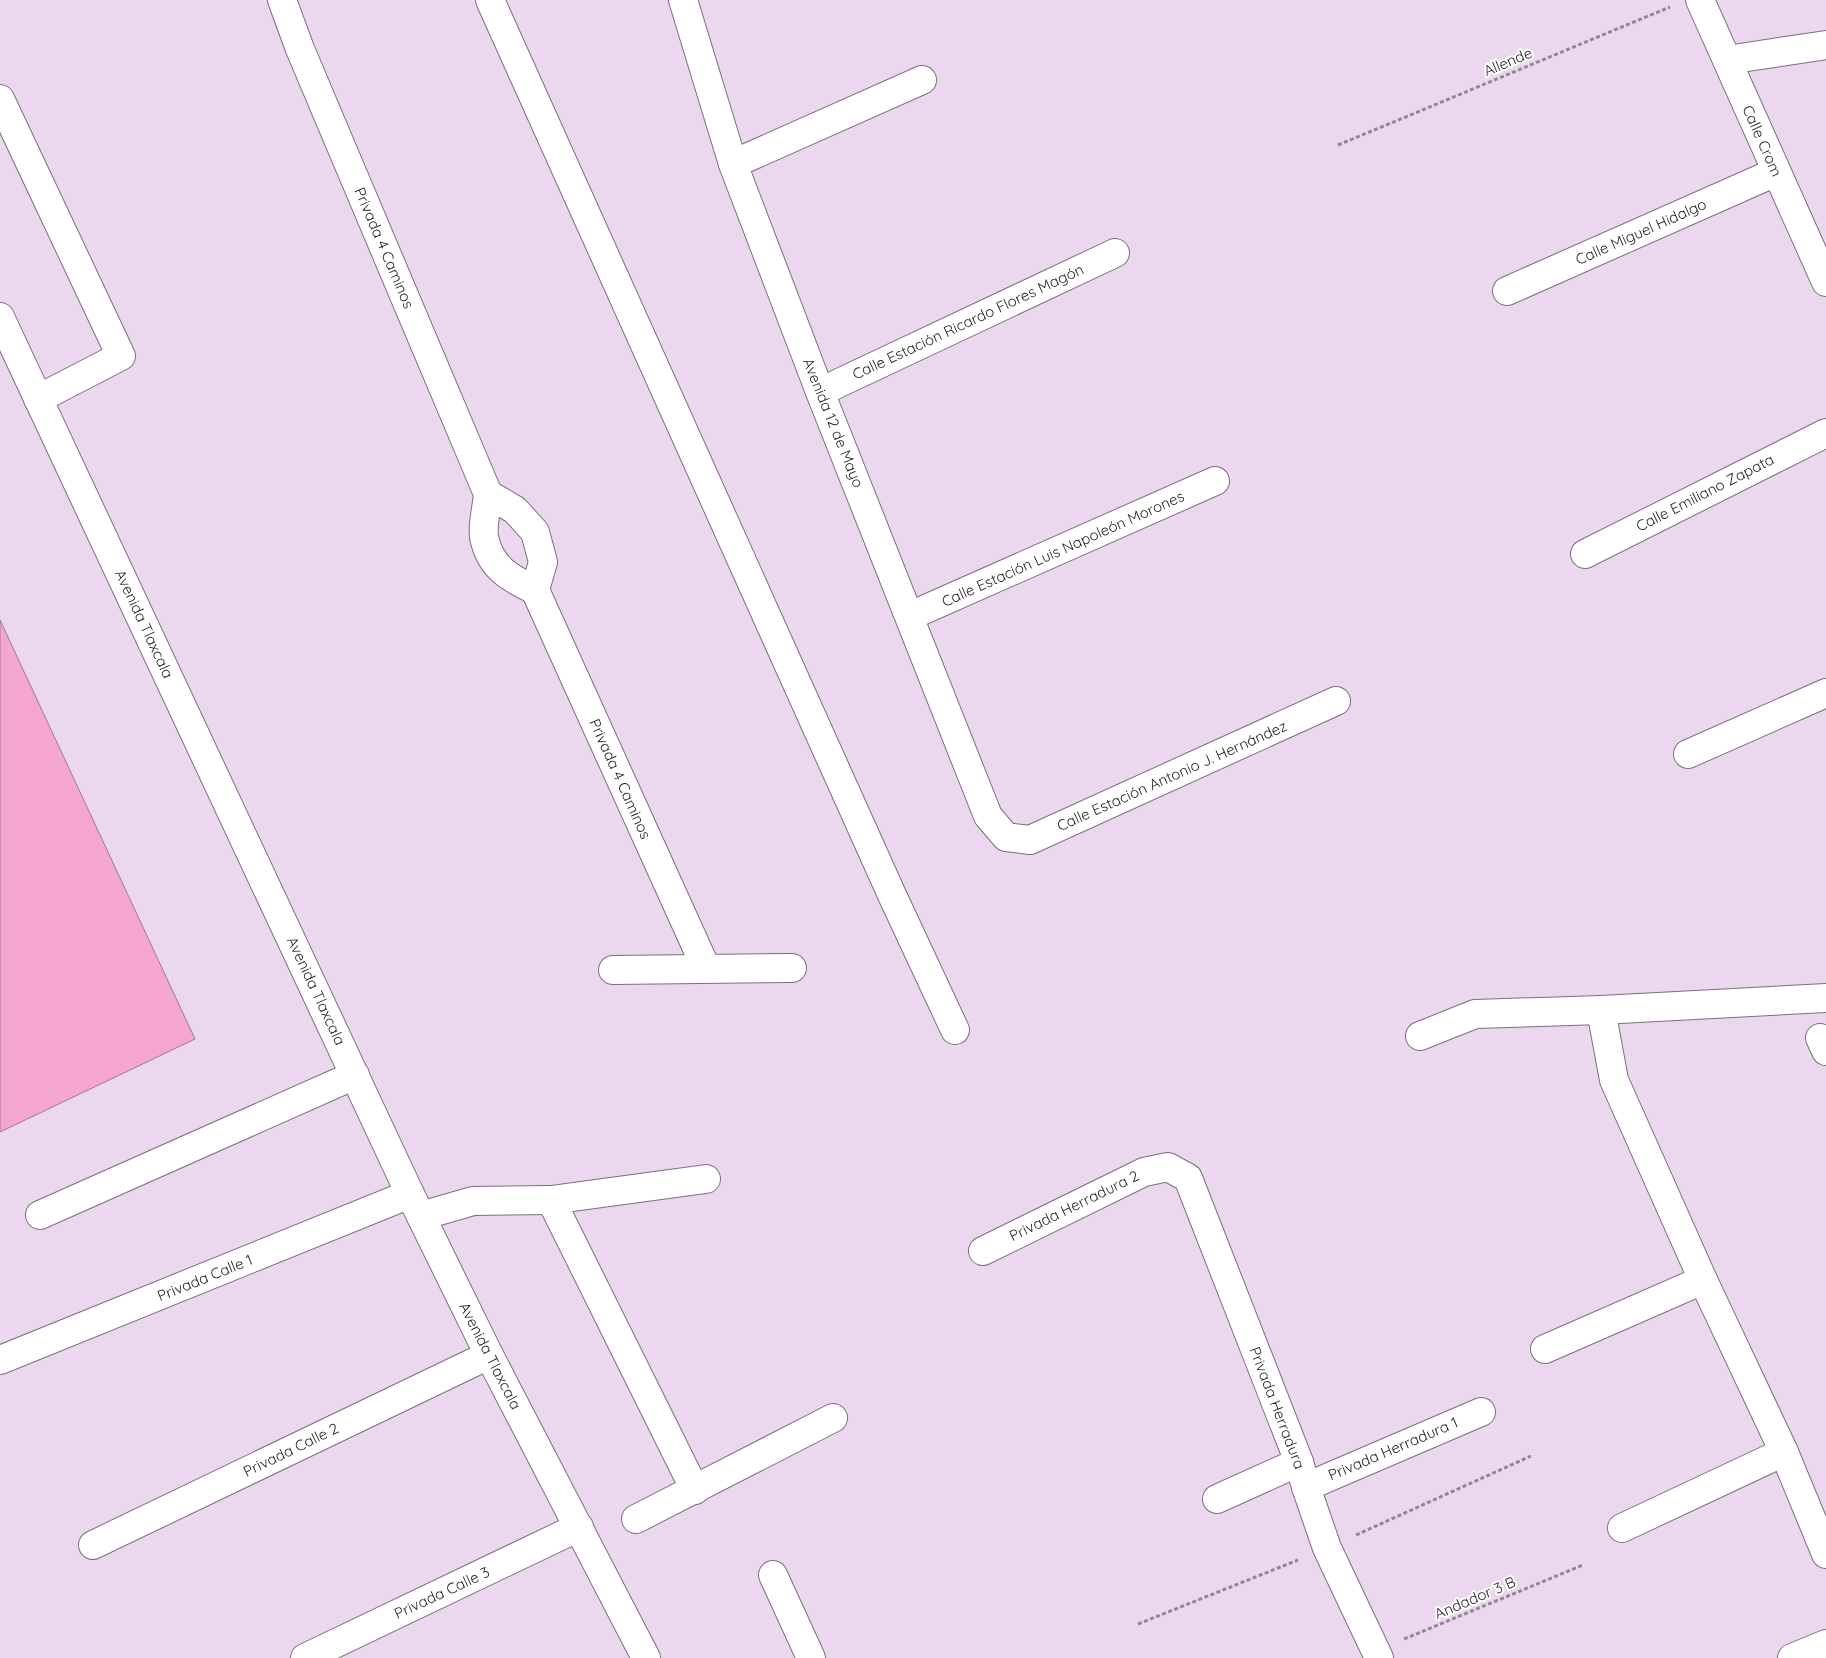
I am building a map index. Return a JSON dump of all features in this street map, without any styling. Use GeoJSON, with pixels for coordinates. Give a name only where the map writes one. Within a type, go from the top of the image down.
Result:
{"type":"FeatureCollection","features":[{"type":"Feature","properties":{"kind":"street","name":"Privada 4 Caminos"},"geometry":{"type":"LineString","coordinates":[[282,0],[300,49],[488,494],[484,536],[494,562],[512,579],[535,590],[706,968]]}},
{"type":"Feature","properties":{"kind":"street"},"geometry":{"type":"LineString","coordinates":[[490,0],[892,895],[955,1030]]}},
{"type":"Feature","properties":{"kind":"street","name":"Avenida 12 de Mayo"},"geometry":{"type":"LineString","coordinates":[[683,0],[733,164],[820,392],[988,816],[1006,836]]}},
{"type":"Feature","properties":{"kind":"street","name":"Calle Crom"},"geometry":{"type":"LineString","coordinates":[[1688,2],[1727,60],[1826,282]]}},
{"type":"Feature","properties":{"kind":"street"},"geometry":{"type":"LineString","coordinates":[[1727,60],[1826,45]]}},
{"type":"Feature","properties":{"kind":"street"},"geometry":{"type":"LineString","coordinates":[[733,164],[922,80]]}},
{"type":"Feature","properties":{"kind":"street"},"geometry":{"type":"LineString","coordinates":[[0,99],[121,356],[38,399]]}},
{"type":"Feature","properties":{"kind":"street","name":"Calle Miguel Hidalgo"},"geometry":{"type":"LineString","coordinates":[[1507,291],[1776,172]]}},
{"type":"Feature","properties":{"kind":"street","name":"Calle Estación Ricardo Flores Magón"},"geometry":{"type":"LineString","coordinates":[[820,392],[1115,253]]}},
{"type":"Feature","properties":{"kind":"street","name":"Avenida Tlaxcala"},"geometry":{"type":"LineString","coordinates":[[0,317],[415,1205],[489,1355],[646,1658]]}},
{"type":"Feature","properties":{"kind":"street","name":"Calle Emiliano Zapata"},"geometry":{"type":"LineString","coordinates":[[1585,554],[1826,433]]}},
{"type":"Feature","properties":{"kind":"street","name":"Calle Estación Luis Napoleón Morones"},"geometry":{"type":"LineString","coordinates":[[910,616],[1215,481]]}},
{"type":"Feature","properties":{"kind":"street"},"geometry":{"type":"LineString","coordinates":[[488,494],[515,510],[535,532],[543,562],[535,590]]}},
{"type":"Feature","properties":{"kind":"street"},"geometry":{"type":"LineString","coordinates":[[1688,754],[1826,693]]}},
{"type":"Feature","properties":{"kind":"street","name":"Calle Estación Antonio J. Hernández"},"geometry":{"type":"LineString","coordinates":[[1006,836],[1030,840],[1336,701]]}},
{"type":"Feature","properties":{"kind":"street"},"geometry":{"type":"LineString","coordinates":[[613,970],[792,968]]}},
{"type":"Feature","properties":{"kind":"street"},"geometry":{"type":"LineString","coordinates":[[1420,1036],[1475,1014],[1602,1010],[1826,998]]}},
{"type":"Feature","properties":{"kind":"street"},"geometry":{"type":"LineString","coordinates":[[1602,1010],[1614,1080],[1703,1280],[1784,1452],[1826,1554]]}},
{"type":"Feature","properties":{"kind":"street"},"geometry":{"type":"LineString","coordinates":[[40,1215],[355,1076]]}},
{"type":"Feature","properties":{"kind":"street","name":"Privada Herradura 2"},"geometry":{"type":"LineString","coordinates":[[982,1251],[1144,1172],[1168,1166]]}},
{"type":"Feature","properties":{"kind":"street","name":"Privada Herradura"},"geometry":{"type":"LineString","coordinates":[[1168,1166],[1188,1178],[1303,1475],[1327,1548],[1377,1655]]}},
{"type":"Feature","properties":{"kind":"street","name":"Privada Calle 1"},"geometry":{"type":"LineString","coordinates":[[0,1360],[415,1205],[474,1201],[551,1200],[706,1179]]}},
{"type":"Feature","properties":{"kind":"street"},"geometry":{"type":"LineString","coordinates":[[551,1200],[695,1490]]}},
{"type":"Feature","properties":{"kind":"street"},"geometry":{"type":"LineString","coordinates":[[1545,1349],[1703,1280]]}},
{"type":"Feature","properties":{"kind":"street","name":"Privada Calle 2"},"geometry":{"type":"LineString","coordinates":[[94,1545],[489,1355]]}},
{"type":"Feature","properties":{"kind":"street","name":"Privada Herradura 1"},"geometry":{"type":"LineString","coordinates":[[1217,1499],[1303,1475],[1480,1412]]}},
{"type":"Feature","properties":{"kind":"street"},"geometry":{"type":"LineString","coordinates":[[636,1519],[832,1418]]}},
{"type":"Feature","properties":{"kind":"street"},"geometry":{"type":"LineString","coordinates":[[1622,1528],[1784,1452]]}},
{"type":"Feature","properties":{"kind":"street","name":"Privada Calle 3"},"geometry":{"type":"LineString","coordinates":[[305,1658],[578,1528]]}},
{"type":"Feature","properties":{"kind":"street"},"geometry":{"type":"LineString","coordinates":[[773,1575],[811,1658]]}},
{"type":"Feature","properties":{"kind":"street"},"geometry":{"type":"LineString","coordinates":[[1792,1658],[1826,1644]]}},
{"type":"Feature","properties":{"kind":"path","name":"Allende"},"geometry":{"type":"LineString","coordinates":[[1338,146],[1688,2]]}},
{"type":"Feature","properties":{"kind":"path","name":"Andador 3 B"},"geometry":{"type":"LineString","coordinates":[[1377,1655],[1583,1565]]}},
{"type":"Feature","properties":{"kind":"building"},"geometry":{"type":"Polygon","coordinates":[[[0,620],[195,1039],[0,1132],[0,620]]]}}]}
